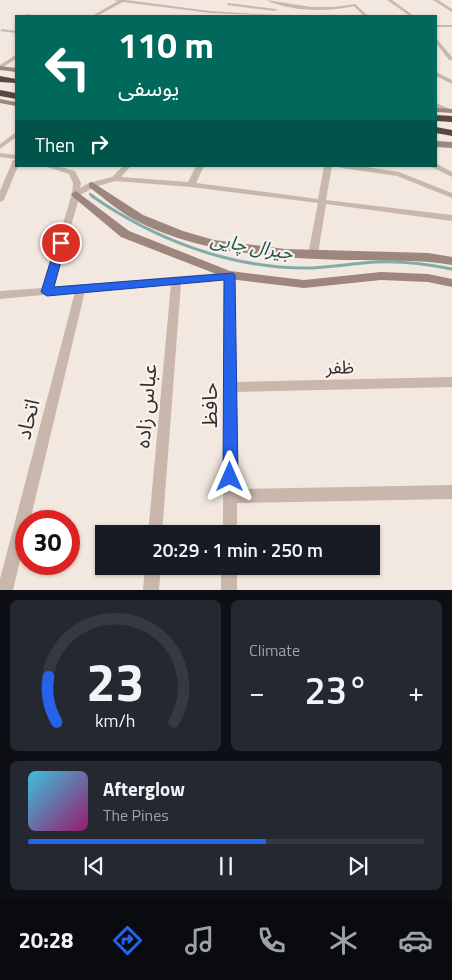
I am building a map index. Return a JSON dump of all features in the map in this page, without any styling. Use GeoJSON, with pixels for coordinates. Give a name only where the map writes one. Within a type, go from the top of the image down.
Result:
{"type":"FeatureCollection","features":[{"type":"Feature","properties":{"kind":"highway"},"geometry":{"type":"LineString","coordinates":[[0,78],[13,80]]}},
{"type":"Feature","properties":{"kind":"highway"},"geometry":{"type":"LineString","coordinates":[[0,93],[15,96]]}},
{"type":"Feature","properties":{"kind":"highway"},"geometry":{"type":"LineString","coordinates":[[437,129],[452,128]]}},
{"type":"Feature","properties":{"kind":"highway"},"geometry":{"type":"LineString","coordinates":[[437,129],[452,132]]}},
{"type":"Feature","properties":{"kind":"street"},"geometry":{"type":"LineString","coordinates":[[116,0],[220,15],[228,13],[265,15]]}},
{"type":"Feature","properties":{"kind":"street"},"geometry":{"type":"LineString","coordinates":[[96,15],[124,0]]}},
{"type":"Feature","properties":{"kind":"street"},"geometry":{"type":"LineString","coordinates":[[268,0],[295,6],[338,9],[355,5],[360,0]]}},
{"type":"Feature","properties":{"kind":"street"},"geometry":{"type":"LineString","coordinates":[[390,0],[411,15]]}},
{"type":"Feature","properties":{"kind":"street"},"geometry":{"type":"LineString","coordinates":[[435,0],[452,11]]}},
{"type":"Feature","properties":{"kind":"street"},"geometry":{"type":"LineString","coordinates":[[228,13],[228,2],[281,10],[287,13],[284,15]]}},
{"type":"Feature","properties":{"kind":"street"},"geometry":{"type":"LineString","coordinates":[[319,3],[338,9]]}},
{"type":"Feature","properties":{"kind":"street"},"geometry":{"type":"LineString","coordinates":[[355,5],[365,15]]}},
{"type":"Feature","properties":{"kind":"street"},"geometry":{"type":"LineString","coordinates":[[295,6],[297,11]]}},
{"type":"Feature","properties":{"kind":"street"},"geometry":{"type":"LineString","coordinates":[[180,15],[185,9]]}},
{"type":"Feature","properties":{"kind":"street"},"geometry":{"type":"LineString","coordinates":[[437,26],[452,26]]}},
{"type":"Feature","properties":{"kind":"street"},"geometry":{"type":"LineString","coordinates":[[2,30],[15,32]]}},
{"type":"Feature","properties":{"kind":"street"},"geometry":{"type":"LineString","coordinates":[[437,40],[452,59]]}},
{"type":"Feature","properties":{"kind":"street"},"geometry":{"type":"LineString","coordinates":[[437,52],[452,59]]}},
{"type":"Feature","properties":{"kind":"street"},"geometry":{"type":"LineString","coordinates":[[0,67],[15,58]]}},
{"type":"Feature","properties":{"kind":"street"},"geometry":{"type":"LineString","coordinates":[[0,67],[15,70]]}},
{"type":"Feature","properties":{"kind":"street"},"geometry":{"type":"LineString","coordinates":[[437,74],[452,82]]}},
{"type":"Feature","properties":{"kind":"street"},"geometry":{"type":"LineString","coordinates":[[0,101],[15,104]]}},
{"type":"Feature","properties":{"kind":"street"},"geometry":{"type":"LineString","coordinates":[[437,106],[445,116]]}},
{"type":"Feature","properties":{"kind":"street"},"geometry":{"type":"LineString","coordinates":[[0,147],[15,135]]}},
{"type":"Feature","properties":{"kind":"street"},"geometry":{"type":"LineString","coordinates":[[437,144],[452,145]]}},
{"type":"Feature","properties":{"kind":"street"},"geometry":{"type":"LineString","coordinates":[[0,155],[15,158]]}},
{"type":"Feature","properties":{"kind":"street"},"geometry":{"type":"LineString","coordinates":[[0,200],[15,164]]}},
{"type":"Feature","properties":{"kind":"street"},"geometry":{"type":"LineString","coordinates":[[47,292],[76,194],[77,183],[72,173],[51,167]]}},
{"type":"Feature","properties":{"kind":"street"},"geometry":{"type":"LineString","coordinates":[[115,179],[126,167]]}},
{"type":"Feature","properties":{"kind":"street"},"geometry":{"type":"LineString","coordinates":[[191,185],[200,167]]}},
{"type":"Feature","properties":{"kind":"street"},"geometry":{"type":"LineString","coordinates":[[313,254],[328,167]]}},
{"type":"Feature","properties":{"kind":"street"},"geometry":{"type":"LineString","coordinates":[[349,167],[399,174],[452,196]]}},
{"type":"Feature","properties":{"kind":"street"},"geometry":{"type":"LineString","coordinates":[[436,167],[452,175]]}},
{"type":"Feature","properties":{"kind":"street"},"geometry":{"type":"LineString","coordinates":[[76,194],[92,185],[115,179],[191,185],[452,218]]}},
{"type":"Feature","properties":{"kind":"street"},"geometry":{"type":"LineString","coordinates":[[92,185],[144,220],[173,232],[204,241],[258,252],[428,257],[452,261]]}},
{"type":"Feature","properties":{"kind":"street"},"geometry":{"type":"LineString","coordinates":[[76,194],[125,234],[230,275]]}},
{"type":"Feature","properties":{"kind":"street"},"geometry":{"type":"LineString","coordinates":[[0,295],[230,275],[304,284],[381,276],[428,278],[452,283]]}},
{"type":"Feature","properties":{"kind":"street","name":"حافظ"},"geometry":{"type":"LineString","coordinates":[[230,275],[230,525]]}},
{"type":"Feature","properties":{"kind":"street","name":"عباس زاده"},"geometry":{"type":"LineString","coordinates":[[156,525],[176,281]]}},
{"type":"Feature","properties":{"kind":"street","name":"اتحاد"},"geometry":{"type":"LineString","coordinates":[[5,590],[81,288]]}},
{"type":"Feature","properties":{"kind":"street","name":"ظفر"},"geometry":{"type":"LineString","coordinates":[[230,387],[452,382]]}},
{"type":"Feature","properties":{"kind":"street"},"geometry":{"type":"LineString","coordinates":[[231,496],[452,492]]}},
{"type":"Feature","properties":{"kind":"street"},"geometry":{"type":"LineString","coordinates":[[151,590],[152,575]]}},
{"type":"Feature","properties":{"kind":"street"},"geometry":{"type":"LineString","coordinates":[[229,590],[230,575]]}},
{"type":"Feature","properties":{"kind":"waterway","name":"جیرال چایی"},"geometry":{"type":"LineString","coordinates":[[90,194],[94,197]]}},
{"type":"Feature","properties":{"kind":"waterway","name":"جیرال چایی"},"geometry":{"type":"LineString","coordinates":[[92,196],[167,238],[221,257],[248,263],[305,268],[396,262],[452,269]]}},
{"type":"Feature","properties":{"kind":"route"},"geometry":{"type":"LineString","coordinates":[[61,243],[47,292],[230,275],[230,477]]}}]}
